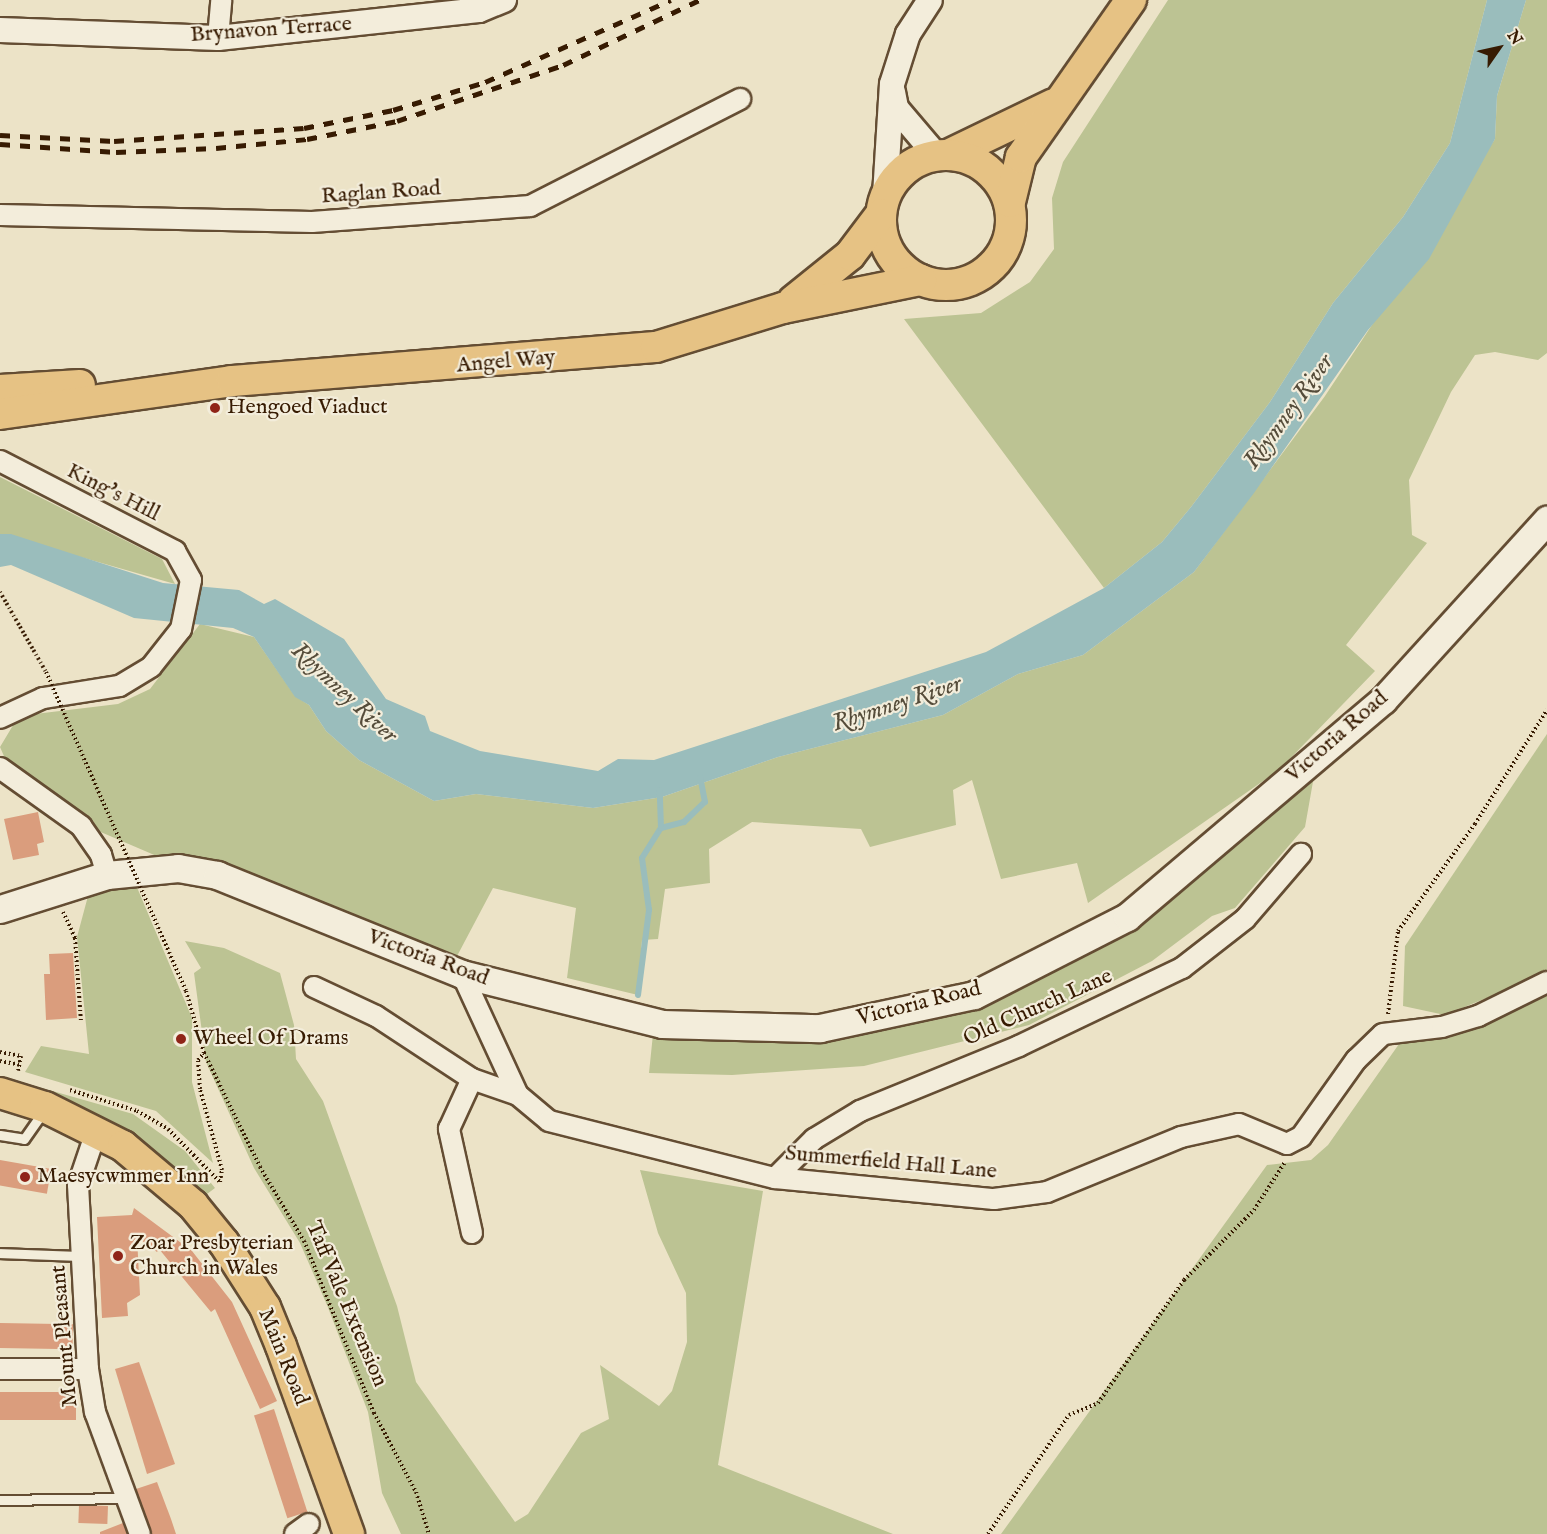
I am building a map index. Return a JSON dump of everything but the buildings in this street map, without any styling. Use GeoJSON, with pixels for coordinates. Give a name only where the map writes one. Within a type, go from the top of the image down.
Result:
{"type":"FeatureCollection","features":[{"type":"Feature","properties":{"kind":"main road"},"geometry":{"type":"LineString","coordinates":[[1054,104],[943,154],[911,164],[883,205],[890,253],[921,280],[962,283],[989,268],[1008,244],[1010,202],[1022,157],[1054,104],[1131,0]]}},
{"type":"Feature","properties":{"kind":"main road"},"geometry":{"type":"LineString","coordinates":[[943,154],[987,168],[1010,202]]}},
{"type":"Feature","properties":{"kind":"main road","name":"Angel Way"},"geometry":{"type":"LineString","coordinates":[[783,308],[850,255],[883,205]]}},
{"type":"Feature","properties":{"kind":"main road","name":"Angel Way"},"geometry":{"type":"LineString","coordinates":[[224,383],[656,347],[783,308],[921,280]]}},
{"type":"Feature","properties":{"kind":"main road"},"geometry":{"type":"LineString","coordinates":[[0,390],[224,383]]}},
{"type":"Feature","properties":{"kind":"main road"},"geometry":{"type":"LineString","coordinates":[[0,414],[224,383]]}},
{"type":"Feature","properties":{"kind":"main road","name":"Victoria Road"},"geometry":{"type":"LineString","coordinates":[[0,909],[107,875],[178,868],[217,875],[462,974],[662,1024],[820,1028],[974,995],[1127,917],[1383,700],[1547,520]]}},
{"type":"Feature","properties":{"kind":"main road","name":"Main Road"},"geometry":{"type":"LineString","coordinates":[[12,1076],[52,1097],[157,1172],[193,1205],[252,1285],[281,1346],[349,1534]]}},
{"type":"Feature","properties":{"kind":"street"},"geometry":{"type":"LineString","coordinates":[[218,38],[221,0]]}},
{"type":"Feature","properties":{"kind":"street","name":"Brynavon Terrace"},"geometry":{"type":"LineString","coordinates":[[0,30],[218,38],[479,10],[504,0]]}},
{"type":"Feature","properties":{"kind":"street"},"geometry":{"type":"LineString","coordinates":[[883,205],[892,84],[908,34],[930,0]]}},
{"type":"Feature","properties":{"kind":"street"},"geometry":{"type":"LineString","coordinates":[[892,84],[896,108],[943,154]]}},
{"type":"Feature","properties":{"kind":"street","name":"Raglan Road"},"geometry":{"type":"LineString","coordinates":[[0,215],[312,222],[530,206],[740,99]]}},
{"type":"Feature","properties":{"kind":"street","name":"King's Hill"},"geometry":{"type":"LineString","coordinates":[[0,461],[175,551],[191,580],[181,629],[151,668],[119,686],[43,698],[0,718]]}},
{"type":"Feature","properties":{"kind":"street"},"geometry":{"type":"LineString","coordinates":[[0,768],[81,826],[101,855],[107,875]]}},
{"type":"Feature","properties":{"kind":"street","name":"Old Church Lane"},"geometry":{"type":"LineString","coordinates":[[775,1178],[814,1139],[860,1111],[1019,1046],[1182,968],[1245,919],[1301,854]]}},
{"type":"Feature","properties":{"kind":"street","name":"Summerfield Hall Lane"},"geometry":{"type":"LineString","coordinates":[[462,974],[518,1095],[549,1121],[775,1178],[994,1199],[1047,1192],[1181,1137],[1239,1124],[1278,1142],[1301,1137]]}},
{"type":"Feature","properties":{"kind":"street"},"geometry":{"type":"LineString","coordinates":[[1301,1137],[1356,1060],[1383,1034],[1442,1027],[1478,1016],[1547,981]]}},
{"type":"Feature","properties":{"kind":"street"},"geometry":{"type":"LineString","coordinates":[[314,987],[376,1016],[472,1079],[518,1095]]}},
{"type":"Feature","properties":{"kind":"street"},"geometry":{"type":"LineString","coordinates":[[472,1079],[448,1129],[472,1233]]}},
{"type":"Feature","properties":{"kind":"street","name":"Mount Pleasant"},"geometry":{"type":"LineString","coordinates":[[97,1130],[80,1172],[88,1369],[95,1412],[140,1534]]}},
{"type":"Feature","properties":{"kind":"street"},"geometry":{"type":"LineString","coordinates":[[0,1370],[88,1369]]}},
{"type":"Feature","properties":{"kind":"lane"},"geometry":{"type":"LineString","coordinates":[[0,1134],[24,1139],[52,1097]]}},
{"type":"Feature","properties":{"kind":"lane"},"geometry":{"type":"LineString","coordinates":[[0,1253],[82,1256]]}},
{"type":"Feature","properties":{"kind":"lane"},"geometry":{"type":"LineString","coordinates":[[0,1500],[126,1498]]}},
{"type":"Feature","properties":{"kind":"path","name":"Taff Vale Extension"},"geometry":{"type":"LineString","coordinates":[[0,592],[46,672],[186,991],[204,1053],[260,1167],[304,1241],[374,1413],[416,1492],[429,1534]]}},
{"type":"Feature","properties":{"kind":"path"},"geometry":{"type":"LineString","coordinates":[[1383,1034],[1398,931],[1475,824],[1547,710]]}},
{"type":"Feature","properties":{"kind":"path"},"geometry":{"type":"LineString","coordinates":[[75,938],[81,1022]]}},
{"type":"Feature","properties":{"kind":"path"},"geometry":{"type":"LineString","coordinates":[[0,1052],[21,1056],[12,1076]]}},
{"type":"Feature","properties":{"kind":"path"},"geometry":{"type":"LineString","coordinates":[[52,1097],[137,1111],[168,1129],[220,1182],[222,1170],[200,1089],[198,1060],[204,1053]]}},
{"type":"Feature","properties":{"kind":"path"},"geometry":{"type":"LineString","coordinates":[[0,1061],[12,1076],[26,1077]]}},
{"type":"Feature","properties":{"kind":"path"},"geometry":{"type":"LineString","coordinates":[[988,1534],[1069,1415],[1098,1403],[1184,1280],[1254,1210],[1301,1137]]}},
{"type":"Feature","properties":{"kind":"green space"},"geometry":{"type":"Polygon","coordinates":[[[1168,0],[1487,0],[1450,143],[1403,217],[1333,303],[1270,402],[1191,507],[1162,542],[1104,588],[904,319],[981,313],[1030,282],[1054,249],[1052,198],[1063,162],[1168,0]]]}},
{"type":"Feature","properties":{"kind":"green space"},"geometry":{"type":"Polygon","coordinates":[[[1526,0],[1547,0],[1547,353],[1538,360],[1495,352],[1475,355],[1451,392],[1409,480],[1412,535],[1427,543],[1346,645],[1375,671],[1279,770],[1088,903],[1077,863],[1001,879],[972,780],[953,790],[956,825],[870,847],[861,829],[752,822],[709,849],[710,883],[665,889],[658,939],[642,940],[638,995],[567,978],[576,908],[493,888],[456,958],[159,857],[96,830],[7,763],[0,747],[15,722],[35,714],[118,704],[150,689],[200,624],[254,637],[295,696],[309,705],[326,731],[359,760],[434,801],[476,794],[593,808],[662,797],[778,757],[943,715],[1018,674],[1083,655],[1194,572],[1325,396],[1495,139],[1497,96],[1526,0]]]}},
{"type":"Feature","properties":{"kind":"green space"},"geometry":{"type":"Polygon","coordinates":[[[0,477],[162,559],[175,584],[0,534],[0,477]]]}},
{"type":"Feature","properties":{"kind":"green space"},"geometry":{"type":"Polygon","coordinates":[[[1547,734],[1547,973],[1445,1015],[1403,1006],[1405,946],[1547,734]]]}},
{"type":"Feature","properties":{"kind":"green space"},"geometry":{"type":"Polygon","coordinates":[[[1314,776],[1305,827],[1235,908],[1212,916],[1152,961],[1029,1025],[864,1066],[732,1075],[649,1073],[653,1034],[780,1039],[941,1018],[1025,986],[1132,929],[1183,891],[1314,776]]]}},
{"type":"Feature","properties":{"kind":"green space"},"geometry":{"type":"Polygon","coordinates":[[[136,885],[192,1018],[192,1082],[213,1163],[156,1111],[25,1072],[41,1046],[89,1054],[77,937],[88,896],[136,885]]]}},
{"type":"Feature","properties":{"kind":"green space"},"geometry":{"type":"Polygon","coordinates":[[[185,941],[224,948],[280,973],[294,1025],[296,1059],[323,1101],[397,1306],[416,1382],[515,1522],[528,1514],[581,1433],[609,1419],[600,1365],[659,1406],[672,1391],[687,1342],[686,1293],[658,1233],[640,1170],[763,1191],[718,1465],[893,1534],[401,1534],[382,1493],[368,1412],[327,1305],[300,1243],[254,1168],[206,1062],[194,973],[201,968],[185,941]]]}},
{"type":"Feature","properties":{"kind":"green space"},"geometry":{"type":"Polygon","coordinates":[[[1547,991],[1547,1534],[1001,1534],[1267,1165],[1311,1160],[1328,1145],[1399,1044],[1449,1038],[1547,991]]]}},
{"type":"Feature","properties":{"kind":"green space"},"geometry":{"type":"Polygon","coordinates":[[[0,1076],[133,1114],[185,1151],[215,1188],[203,1197],[117,1127],[0,1076]]]}},
{"type":"Feature","properties":{"kind":"water","name":"Rhymney River"},"geometry":{"type":"Polygon","coordinates":[[[1487,0],[1526,0],[1497,96],[1495,139],[1429,259],[1368,330],[1254,493],[1194,572],[1083,655],[1018,674],[943,715],[778,757],[662,797],[593,808],[476,794],[434,801],[359,760],[326,731],[309,705],[295,697],[254,637],[233,628],[134,618],[11,565],[0,567],[0,534],[11,534],[163,583],[239,590],[264,604],[275,599],[344,639],[386,699],[425,716],[430,731],[480,751],[598,771],[618,759],[654,760],[986,652],[1104,588],[1162,542],[1191,507],[1270,402],[1333,303],[1403,217],[1450,143],[1487,0]]]}},
{"type":"Feature","properties":{"kind":"waterway"},"geometry":{"type":"LineString","coordinates":[[661,828],[684,822],[705,802],[700,777]]}},
{"type":"Feature","properties":{"kind":"waterway"},"geometry":{"type":"LineString","coordinates":[[638,995],[649,910],[642,858],[661,828],[660,790]]}},
{"type":"Feature","properties":{"kind":"railway"},"geometry":{"type":"LineString","coordinates":[[0,135],[114,141],[304,128],[393,110],[485,82],[671,0]]}},
{"type":"Feature","properties":{"kind":"railway"},"geometry":{"type":"LineString","coordinates":[[0,144],[116,152],[216,148],[307,139],[397,121],[563,65],[699,0]]}},
{"type":"Feature","properties":{"kind":"place","name":"Hengoed Viaduct"},"geometry":{"type":"Point","coordinates":[215,408]}},
{"type":"Feature","properties":{"kind":"place","name":"Wheel Of Drams"},"geometry":{"type":"Point","coordinates":[181,1039]}},
{"type":"Feature","properties":{"kind":"place","name":"Maesycwmmer Inn"},"geometry":{"type":"Point","coordinates":[25,1177]}},
{"type":"Feature","properties":{"kind":"place","name":"Zoar Presbyterian Church in Wales"},"geometry":{"type":"Point","coordinates":[118,1256]}}]}
